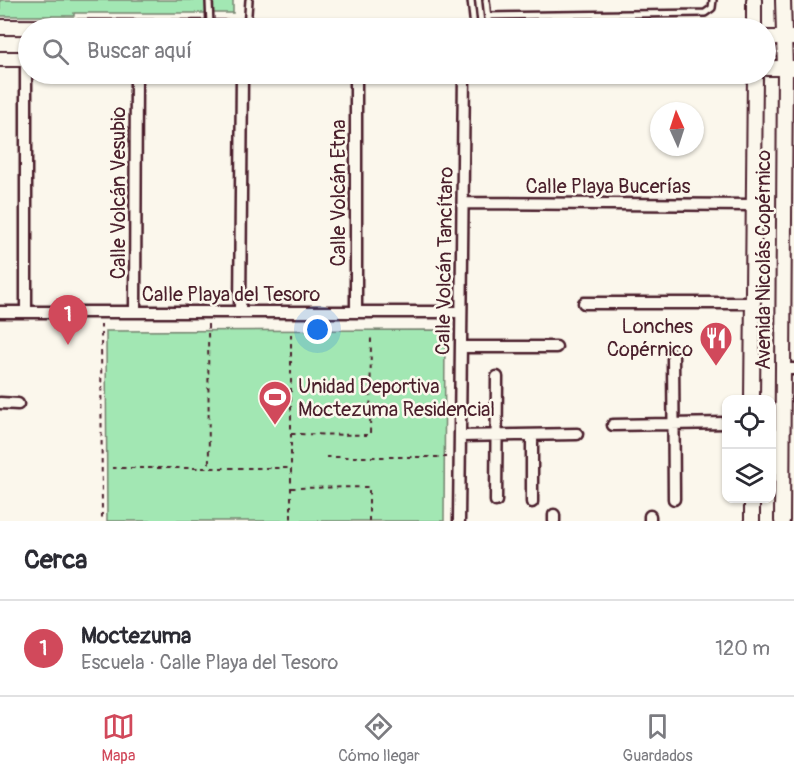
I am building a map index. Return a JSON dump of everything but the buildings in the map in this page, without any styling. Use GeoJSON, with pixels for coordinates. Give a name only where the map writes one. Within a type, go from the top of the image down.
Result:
{"type":"FeatureCollection","features":[{"type":"Feature","properties":{"kind":"street"},"geometry":{"type":"LineString","coordinates":[[754,0],[754,18]]}},
{"type":"Feature","properties":{"kind":"street","name":"Avenida Nicolás Copérnico"},"geometry":{"type":"LineString","coordinates":[[782,521],[788,461],[789,68],[789,38],[783,0]]}},
{"type":"Feature","properties":{"kind":"street"},"geometry":{"type":"LineString","coordinates":[[0,27],[18,27]]}},
{"type":"Feature","properties":{"kind":"street"},"geometry":{"type":"LineString","coordinates":[[0,59],[18,59]]}},
{"type":"Feature","properties":{"kind":"street"},"geometry":{"type":"LineString","coordinates":[[26,312],[27,84]]}},
{"type":"Feature","properties":{"kind":"street","name":"Calle Volcán Vesubio"},"geometry":{"type":"LineString","coordinates":[[135,312],[136,84]]}},
{"type":"Feature","properties":{"kind":"street"},"geometry":{"type":"LineString","coordinates":[[240,312],[242,84]]}},
{"type":"Feature","properties":{"kind":"street","name":"Calle Volcán Etna"},"geometry":{"type":"LineString","coordinates":[[356,84],[356,312]]}},
{"type":"Feature","properties":{"kind":"street","name":"Calle Volcán Tancítaro"},"geometry":{"type":"LineString","coordinates":[[459,521],[464,84]]}},
{"type":"Feature","properties":{"kind":"street","name":"Avenida Nicolás Copérnico"},"geometry":{"type":"LineString","coordinates":[[752,395],[755,84]]}},
{"type":"Feature","properties":{"kind":"street","name":"Calle Playa Bucerías"},"geometry":{"type":"LineString","coordinates":[[463,202],[753,205]]}},
{"type":"Feature","properties":{"kind":"street"},"geometry":{"type":"LineString","coordinates":[[584,303],[753,303]]}},
{"type":"Feature","properties":{"kind":"street","name":"Calle Playa del Tesoro"},"geometry":{"type":"LineString","coordinates":[[0,312],[461,312]]}},
{"type":"Feature","properties":{"kind":"street"},"geometry":{"type":"LineString","coordinates":[[461,347],[556,347]]}},
{"type":"Feature","properties":{"kind":"street"},"geometry":{"type":"LineString","coordinates":[[673,355],[674,499]]}},
{"type":"Feature","properties":{"kind":"street"},"geometry":{"type":"LineString","coordinates":[[496,501],[497,377]]}},
{"type":"Feature","properties":{"kind":"street"},"geometry":{"type":"LineString","coordinates":[[0,403],[18,404]]}},
{"type":"Feature","properties":{"kind":"street"},"geometry":{"type":"LineString","coordinates":[[613,425],[722,423]]}},
{"type":"Feature","properties":{"kind":"street"},"geometry":{"type":"LineString","coordinates":[[460,436],[577,434]]}},
{"type":"Feature","properties":{"kind":"street"},"geometry":{"type":"LineString","coordinates":[[532,435],[532,502]]}},
{"type":"Feature","properties":{"kind":"street"},"geometry":{"type":"LineString","coordinates":[[752,503],[752,521]]}},
{"type":"Feature","properties":{"kind":"lane"},"geometry":{"type":"LineString","coordinates":[[209,0],[210,18]]}},
{"type":"Feature","properties":{"kind":"lane"},"geometry":{"type":"LineString","coordinates":[[246,18],[249,0]]}},
{"type":"Feature","properties":{"kind":"lane"},"geometry":{"type":"LineString","coordinates":[[471,0],[473,18]]}},
{"type":"Feature","properties":{"kind":"lane"},"geometry":{"type":"LineString","coordinates":[[486,0],[488,16],[705,13],[712,8],[713,0]]}},
{"type":"Feature","properties":{"kind":"path"},"geometry":{"type":"LineString","coordinates":[[101,312],[102,521]]}},
{"type":"Feature","properties":{"kind":"path"},"geometry":{"type":"LineString","coordinates":[[208,312],[209,468]]}},
{"type":"Feature","properties":{"kind":"path"},"geometry":{"type":"LineString","coordinates":[[291,334],[291,521]]}},
{"type":"Feature","properties":{"kind":"path"},"geometry":{"type":"LineString","coordinates":[[291,434],[370,435],[371,336]]}},
{"type":"Feature","properties":{"kind":"path"},"geometry":{"type":"LineString","coordinates":[[326,457],[459,457]]}},
{"type":"Feature","properties":{"kind":"path"},"geometry":{"type":"LineString","coordinates":[[112,468],[291,468]]}},
{"type":"Feature","properties":{"kind":"path"},"geometry":{"type":"LineString","coordinates":[[291,488],[369,487],[369,521]]}},
{"type":"Feature","properties":{"kind":"green space"},"geometry":{"type":"Polygon","coordinates":[[[0,0],[233,0],[233,13],[74,13],[74,16],[0,16],[0,0]]]}},
{"type":"Feature","properties":{"kind":"green space","name":"Unidad Deportiva Moctezuma Residencial"},"geometry":{"type":"Polygon","coordinates":[[[445,330],[444,521],[107,521],[106,331],[445,330]]]}},
{"type":"Feature","properties":{"kind":"place","name":"Moctezuma"},"geometry":{"type":"Point","coordinates":[68,345]}},
{"type":"Feature","properties":{"kind":"place","name":"Lonches Copérnico"},"geometry":{"type":"Point","coordinates":[716,367]}},
{"type":"Feature","properties":{"kind":"place","name":"Unidad Deportiva Moctezuma Residencial"},"geometry":{"type":"Point","coordinates":[275,426]}}]}
